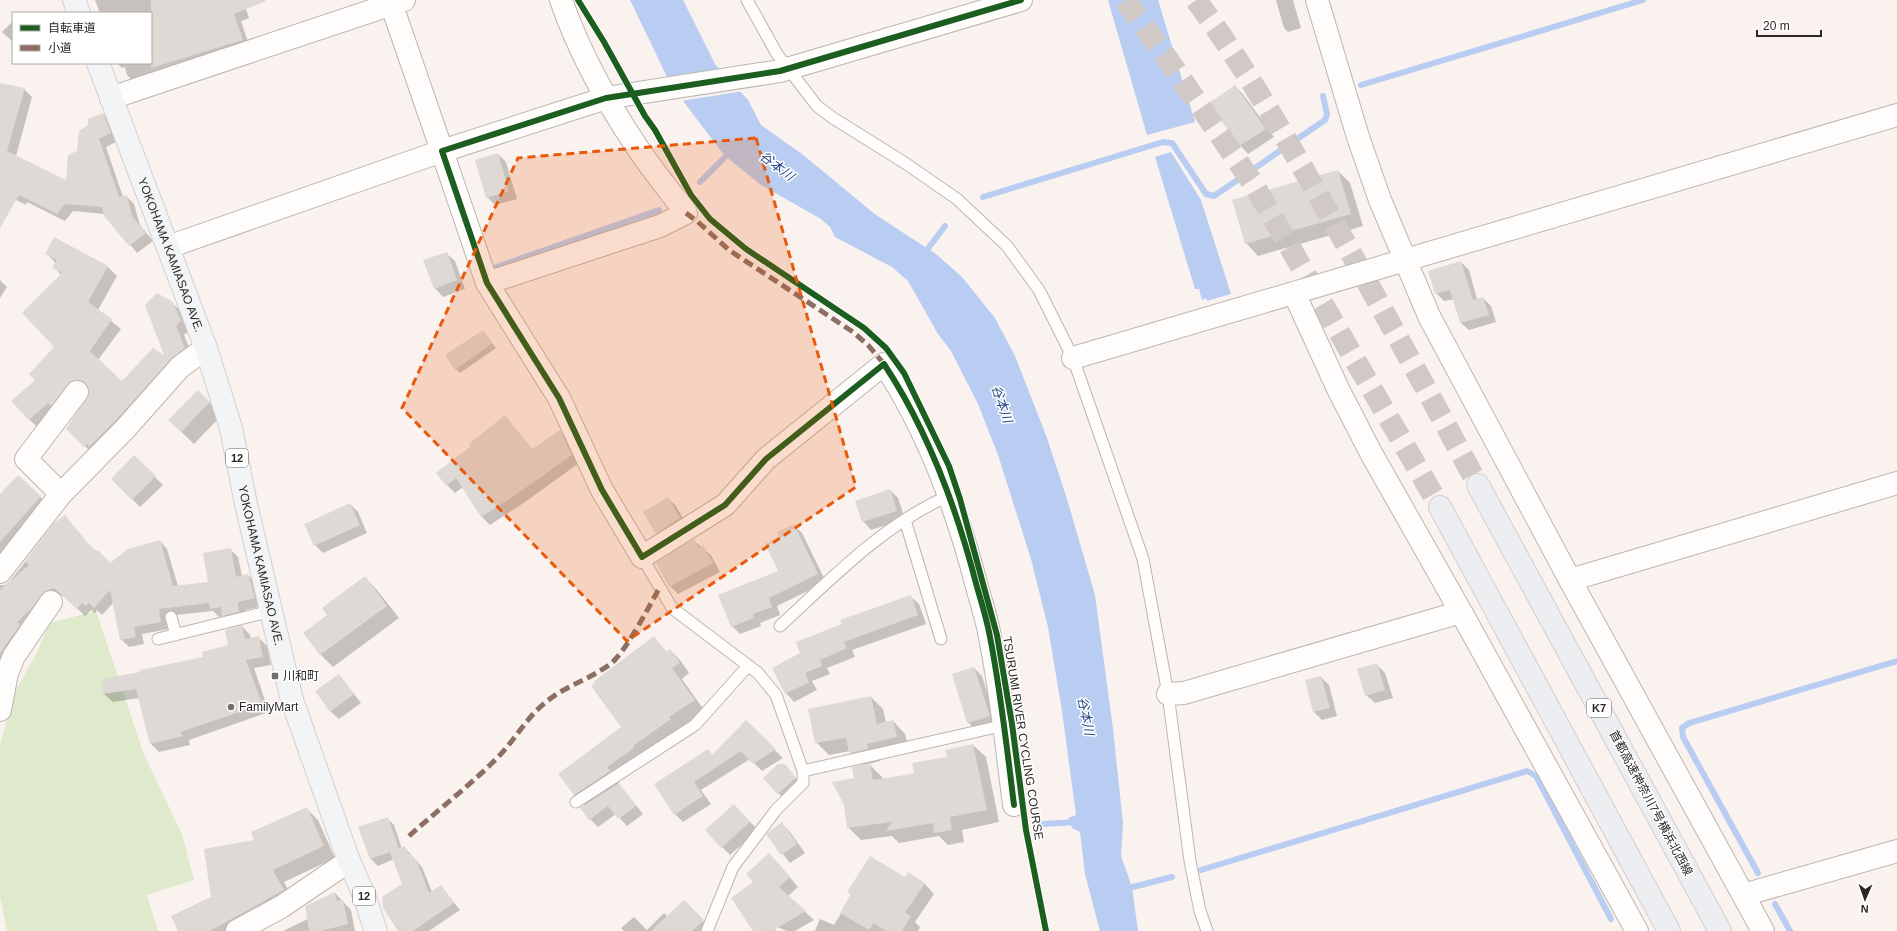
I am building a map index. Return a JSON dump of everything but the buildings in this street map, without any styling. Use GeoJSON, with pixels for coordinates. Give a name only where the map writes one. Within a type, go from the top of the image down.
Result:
{"type":"FeatureCollection","features":[{"type":"Feature","properties":{"kind":"highway","name":"首都高速神奈川7号横浜北西線"},"geometry":{"type":"LineString","coordinates":[[1478,485],[1720,931]]}},
{"type":"Feature","properties":{"kind":"highway"},"geometry":{"type":"LineString","coordinates":[[1440,507],[1669,931]]}},
{"type":"Feature","properties":{"kind":"main road"},"geometry":{"type":"LineString","coordinates":[[74,0],[79,12]]}},
{"type":"Feature","properties":{"kind":"main road","name":"YOKOHAMA KAMIASAO AVE."},"geometry":{"type":"LineString","coordinates":[[98,64],[206,348],[231,428],[246,504],[292,700],[349,862],[364,895],[376,931]]}},
{"type":"Feature","properties":{"kind":"street"},"geometry":{"type":"LineString","coordinates":[[487,283],[660,226],[686,214],[637,146],[613,97],[567,18],[561,0]]}},
{"type":"Feature","properties":{"kind":"street"},"geometry":{"type":"LineString","coordinates":[[168,247],[442,151],[613,97],[784,69],[1021,0]]}},
{"type":"Feature","properties":{"kind":"street"},"geometry":{"type":"LineString","coordinates":[[1317,0],[1380,200],[1430,316],[1570,580],[1763,931]]}},
{"type":"Feature","properties":{"kind":"street"},"geometry":{"type":"LineString","coordinates":[[110,98],[395,2],[442,151],[487,283],[559,398],[602,490],[642,557],[725,505],[766,459],[884,364],[901,390],[934,456],[971,564],[990,636],[1004,725],[1014,805]]}},
{"type":"Feature","properties":{"kind":"street"},"geometry":{"type":"LineString","coordinates":[[1073,358],[1897,115]]}},
{"type":"Feature","properties":{"kind":"street"},"geometry":{"type":"LineString","coordinates":[[1294,293],[1339,391],[1371,453],[1461,612],[1636,931]]}},
{"type":"Feature","properties":{"kind":"street"},"geometry":{"type":"LineString","coordinates":[[0,572],[61,494],[125,429],[180,367],[206,348]]}},
{"type":"Feature","properties":{"kind":"street"},"geometry":{"type":"LineString","coordinates":[[61,494],[26,459],[78,392]]}},
{"type":"Feature","properties":{"kind":"street"},"geometry":{"type":"LineString","coordinates":[[1570,580],[1897,483]]}},
{"type":"Feature","properties":{"kind":"street"},"geometry":{"type":"LineString","coordinates":[[0,710],[7,673],[14,656],[51,602]]}},
{"type":"Feature","properties":{"kind":"street"},"geometry":{"type":"LineString","coordinates":[[1168,694],[1184,693],[1461,612]]}},
{"type":"Feature","properties":{"kind":"street"},"geometry":{"type":"LineString","coordinates":[[1744,895],[1897,851]]}},
{"type":"Feature","properties":{"kind":"street"},"geometry":{"type":"LineString","coordinates":[[237,931],[281,907],[349,862]]}},
{"type":"Feature","properties":{"kind":"lane"},"geometry":{"type":"LineString","coordinates":[[747,0],[784,69],[817,106],[833,118],[905,163],[957,199],[1007,246],[1039,290],[1073,358],[1143,559],[1168,694],[1190,861],[1200,911],[1207,931]]}},
{"type":"Feature","properties":{"kind":"lane"},"geometry":{"type":"LineString","coordinates":[[780,626],[864,549],[905,520],[948,496]]}},
{"type":"Feature","properties":{"kind":"lane"},"geometry":{"type":"LineString","coordinates":[[905,520],[941,639]]}},
{"type":"Feature","properties":{"kind":"lane"},"geometry":{"type":"LineString","coordinates":[[642,557],[672,608],[758,673],[776,695],[803,771],[803,784],[776,810],[733,868],[707,931]]}},
{"type":"Feature","properties":{"kind":"lane"},"geometry":{"type":"LineString","coordinates":[[158,639],[271,611]]}},
{"type":"Feature","properties":{"kind":"lane"},"geometry":{"type":"LineString","coordinates":[[171,618],[176,635]]}},
{"type":"Feature","properties":{"kind":"lane"},"geometry":{"type":"LineString","coordinates":[[576,802],[695,725],[748,666]]}},
{"type":"Feature","properties":{"kind":"lane"},"geometry":{"type":"LineString","coordinates":[[803,771],[1004,725]]}},
{"type":"Feature","properties":{"kind":"highlighted area"},"geometry":{"type":"Polygon","coordinates":[[[756,138],[856,487],[627,641],[402,408],[518,158],[756,138]]]}},
{"type":"Feature","properties":{"kind":"green space"},"geometry":{"type":"Polygon","coordinates":[[[96,611],[143,752],[183,837],[194,880],[147,895],[158,931],[8,931],[0,896],[0,745],[14,693],[35,656],[50,623],[96,611]]]}},
{"type":"Feature","properties":{"kind":"water","name":"谷本川"},"geometry":{"type":"Polygon","coordinates":[[[630,0],[683,0],[715,64],[748,100],[761,125],[802,154],[876,215],[936,254],[962,277],[995,318],[1015,356],[1047,438],[1067,499],[1095,595],[1113,729],[1123,823],[1121,856],[1132,887],[1138,931],[1100,931],[1085,874],[1080,832],[1072,828],[1068,818],[1076,815],[1062,711],[1048,627],[1031,559],[998,455],[978,404],[951,351],[938,334],[908,281],[892,267],[835,237],[830,227],[821,219],[761,185],[724,155],[671,85],[630,0]]]}},
{"type":"Feature","properties":{"kind":"water"},"geometry":{"type":"Polygon","coordinates":[[[1108,0],[1158,0],[1195,122],[1147,135],[1108,0]]]}},
{"type":"Feature","properties":{"kind":"water"},"geometry":{"type":"Polygon","coordinates":[[[1171,152],[1201,200],[1231,294],[1207,301],[1206,298],[1202,300],[1199,289],[1195,289],[1155,157],[1171,152]]]}},
{"type":"Feature","properties":{"kind":"pier"},"geometry":{"type":"Polygon","coordinates":[[[722,68],[743,91],[681,101],[665,77],[722,68]]]}},
{"type":"Feature","properties":{"kind":"waterway"},"geometry":{"type":"LineString","coordinates":[[1361,85],[1643,0]]}},
{"type":"Feature","properties":{"kind":"waterway"},"geometry":{"type":"LineString","coordinates":[[983,197],[1163,142],[1172,143],[1206,194],[1214,196],[1325,120],[1327,114],[1323,96]]}},
{"type":"Feature","properties":{"kind":"waterway"},"geometry":{"type":"LineString","coordinates":[[700,182],[731,151]]}},
{"type":"Feature","properties":{"kind":"waterway"},"geometry":{"type":"LineString","coordinates":[[491,269],[659,210]]}},
{"type":"Feature","properties":{"kind":"waterway"},"geometry":{"type":"LineString","coordinates":[[923,255],[945,226]]}},
{"type":"Feature","properties":{"kind":"waterway"},"geometry":{"type":"LineString","coordinates":[[1758,873],[1683,737],[1682,728],[1689,723],[1897,661]]}},
{"type":"Feature","properties":{"kind":"waterway"},"geometry":{"type":"LineString","coordinates":[[1201,870],[1527,771],[1536,776],[1611,919]]}},
{"type":"Feature","properties":{"kind":"waterway"},"geometry":{"type":"LineString","coordinates":[[1043,824],[1077,822]]}},
{"type":"Feature","properties":{"kind":"waterway"},"geometry":{"type":"LineString","coordinates":[[1125,889],[1172,877]]}},
{"type":"Feature","properties":{"kind":"waterway"},"geometry":{"type":"LineString","coordinates":[[1775,904],[1790,931]]}},
{"type":"Feature","properties":{"kind":"tunnel"},"geometry":{"type":"LineString","coordinates":[[1125,0],[1169,61],[1254,185],[1440,507]]}},
{"type":"Feature","properties":{"kind":"tunnel"},"geometry":{"type":"LineString","coordinates":[[1196,0],[1234,55],[1287,141],[1373,292],[1478,485]]}},
{"type":"Feature","properties":{"kind":"marked path"},"geometry":{"type":"LineString","coordinates":[[686,213],[729,250],[853,332],[868,345],[884,364]]}},
{"type":"Feature","properties":{"kind":"marked path"},"geometry":{"type":"LineString","coordinates":[[409,836],[489,766],[506,748],[533,714],[553,696],[609,665],[622,651],[660,587]]}},
{"type":"Feature","properties":{"kind":"cycle path","name":"TSURUMI RIVER CYCLING COURSE"},"geometry":{"type":"LineString","coordinates":[[578,0],[604,42],[645,116],[655,130],[691,195],[710,219],[746,249],[864,328],[886,348],[904,373],[949,466],[960,499],[997,635],[1012,724],[1026,830],[1046,931]]}},
{"type":"Feature","properties":{"kind":"cycle path"},"geometry":{"type":"LineString","coordinates":[[1014,805],[1004,721],[994,658],[986,618],[969,558],[951,500],[928,444],[915,417],[884,364],[766,459],[725,505],[642,557],[602,490],[559,398],[487,283],[442,151],[606,98],[780,71],[1021,0]]}},
{"type":"Feature","properties":{"kind":"place","name":"川和町"},"geometry":{"type":"Point","coordinates":[275,676]}},
{"type":"Feature","properties":{"kind":"place","name":"FamilyMart"},"geometry":{"type":"Point","coordinates":[231,707]}}]}
